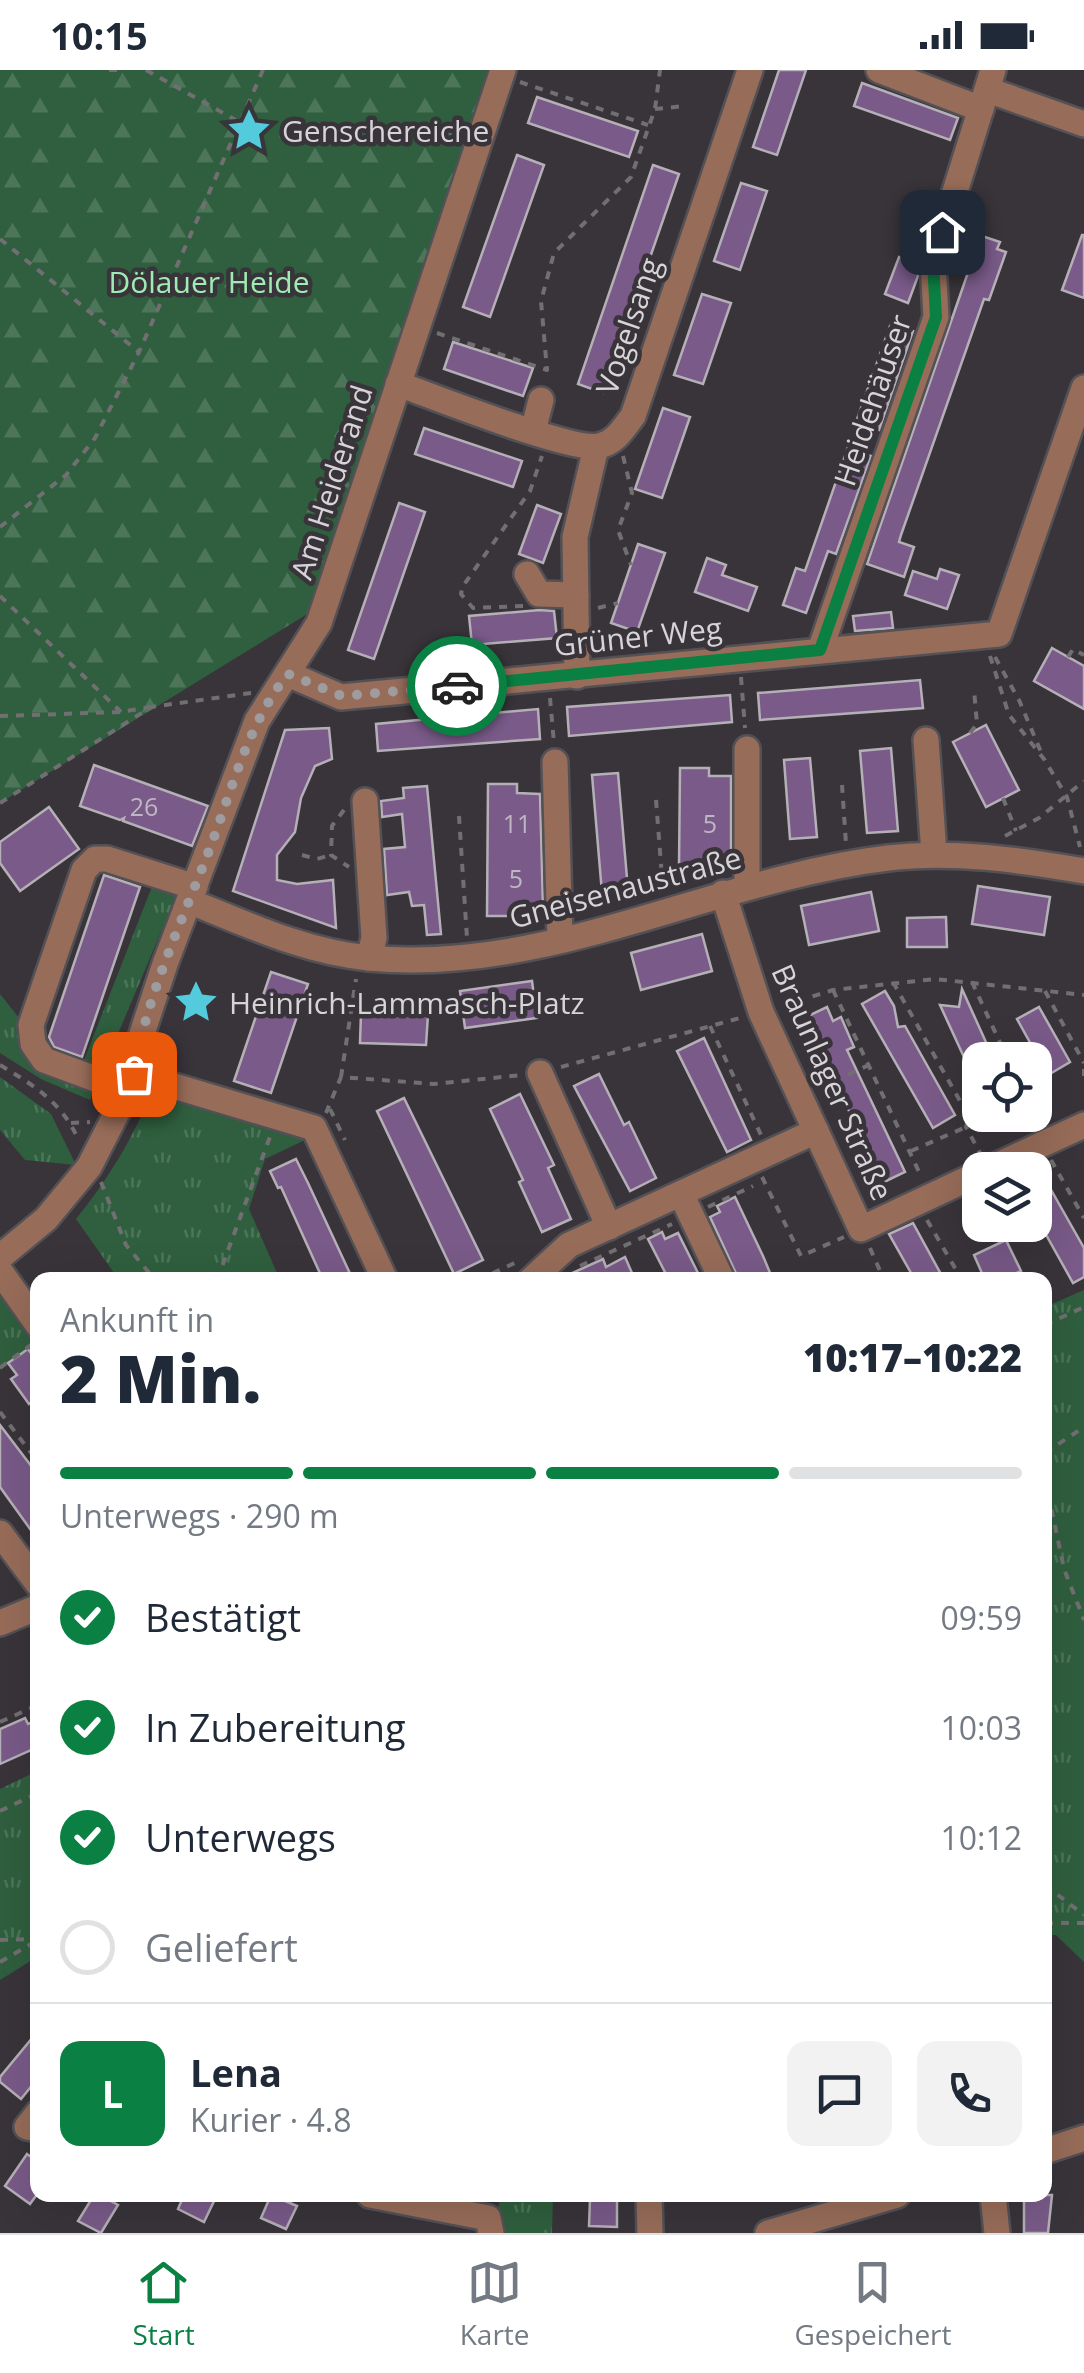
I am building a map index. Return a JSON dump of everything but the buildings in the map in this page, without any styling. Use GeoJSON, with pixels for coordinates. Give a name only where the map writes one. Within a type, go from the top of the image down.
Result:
{"type":"FeatureCollection","features":[{"type":"Feature","properties":{"kind":"street","name":"Vogelsang"},"geometry":{"type":"LineString","coordinates":[[578,676],[575,537],[607,442],[633,416],[750,70]]}},
{"type":"Feature","properties":{"kind":"street"},"geometry":{"type":"LineString","coordinates":[[879,70],[987,90],[1084,124]]}},
{"type":"Feature","properties":{"kind":"street","name":"Am Heiderand"},"geometry":{"type":"LineString","coordinates":[[192,894],[257,722],[319,623],[502,73]]}},
{"type":"Feature","properties":{"kind":"street","name":"Heidehäuser"},"geometry":{"type":"LineString","coordinates":[[820,650],[936,317],[933,262],[987,90]]}},
{"type":"Feature","properties":{"kind":"street"},"geometry":{"type":"LineString","coordinates":[[398,384],[540,434],[607,442]]}},
{"type":"Feature","properties":{"kind":"street"},"geometry":{"type":"LineString","coordinates":[[991,643],[1084,388]]}},
{"type":"Feature","properties":{"kind":"street"},"geometry":{"type":"LineString","coordinates":[[540,434],[541,400]]}},
{"type":"Feature","properties":{"kind":"street"},"geometry":{"type":"LineString","coordinates":[[527,574],[539,594],[576,595]]}},
{"type":"Feature","properties":{"kind":"street","name":"Grüner Weg"},"geometry":{"type":"LineString","coordinates":[[281,682],[342,696],[820,650],[991,643]]}},
{"type":"Feature","properties":{"kind":"street"},"geometry":{"type":"LineString","coordinates":[[926,740],[934,854]]}},
{"type":"Feature","properties":{"kind":"street","name":"Braunlager Straße"},"geometry":{"type":"LineString","coordinates":[[747,749],[735,890],[761,1012],[861,1229],[962,1181]]}},
{"type":"Feature","properties":{"kind":"street"},"geometry":{"type":"LineString","coordinates":[[555,762],[560,940]]}},
{"type":"Feature","properties":{"kind":"street"},"geometry":{"type":"LineString","coordinates":[[356,804],[374,938],[369,958]]}},
{"type":"Feature","properties":{"kind":"street","name":"Gneisenaustraße"},"geometry":{"type":"LineString","coordinates":[[131,1082],[44,1060],[33,1044],[30,1025],[84,870],[95,860],[107,859],[192,894],[297,944],[369,958],[505,954],[735,890],[847,864],[934,854],[1084,871]]}},
{"type":"Feature","properties":{"kind":"street"},"geometry":{"type":"LineString","coordinates":[[0,1258],[46,1219],[89,1167],[131,1082],[140,1040],[192,894]]}},
{"type":"Feature","properties":{"kind":"street"},"geometry":{"type":"LineString","coordinates":[[540,1073],[609,1227]]}},
{"type":"Feature","properties":{"kind":"street"},"geometry":{"type":"LineString","coordinates":[[131,1082],[314,1128],[381,1272]]}},
{"type":"Feature","properties":{"kind":"street"},"geometry":{"type":"LineString","coordinates":[[1025,1152],[1084,1125]]}},
{"type":"Feature","properties":{"kind":"street"},"geometry":{"type":"LineString","coordinates":[[543,1272],[569,1245],[816,1131]]}},
{"type":"Feature","properties":{"kind":"street"},"geometry":{"type":"LineString","coordinates":[[681,1194],[718,1272]]}},
{"type":"Feature","properties":{"kind":"street"},"geometry":{"type":"LineString","coordinates":[[0,1271],[30,1314]]}},
{"type":"Feature","properties":{"kind":"street"},"geometry":{"type":"LineString","coordinates":[[0,1533],[30,1573]]}},
{"type":"Feature","properties":{"kind":"street"},"geometry":{"type":"LineString","coordinates":[[0,1623],[30,1610]]}},
{"type":"Feature","properties":{"kind":"street"},"geometry":{"type":"LineString","coordinates":[[1052,2148],[1084,2138]]}},
{"type":"Feature","properties":{"kind":"street"},"geometry":{"type":"LineString","coordinates":[[406,2202],[488,2218],[490,2233]]}},
{"type":"Feature","properties":{"kind":"street"},"geometry":{"type":"LineString","coordinates":[[649,2202],[650,2233]]}},
{"type":"Feature","properties":{"kind":"street"},"geometry":{"type":"LineString","coordinates":[[768,2233],[848,2202]]}},
{"type":"Feature","properties":{"kind":"street"},"geometry":{"type":"LineString","coordinates":[[994,2202],[996,2233]]}},
{"type":"Feature","properties":{"kind":"path"},"geometry":{"type":"LineString","coordinates":[[109,70],[117,70]]}},
{"type":"Feature","properties":{"kind":"path"},"geometry":{"type":"LineString","coordinates":[[146,70],[241,123]]}},
{"type":"Feature","properties":{"kind":"path"},"geometry":{"type":"LineString","coordinates":[[0,527],[47,493],[81,459],[95,438],[139,352],[263,70]]}},
{"type":"Feature","properties":{"kind":"path"},"geometry":{"type":"LineString","coordinates":[[416,326],[547,370],[541,300],[554,254],[630,177],[655,109],[660,70]]}},
{"type":"Feature","properties":{"kind":"path"},"geometry":{"type":"LineString","coordinates":[[502,73],[650,125]]}},
{"type":"Feature","properties":{"kind":"path"},"geometry":{"type":"LineString","coordinates":[[655,109],[685,106]]}},
{"type":"Feature","properties":{"kind":"path"},"geometry":{"type":"LineString","coordinates":[[0,239],[139,352]]}},
{"type":"Feature","properties":{"kind":"path"},"geometry":{"type":"LineString","coordinates":[[468,604],[461,594],[464,586],[530,491],[540,434]]}},
{"type":"Feature","properties":{"kind":"path"},"geometry":{"type":"LineString","coordinates":[[607,442],[632,493],[618,530],[631,566]]}},
{"type":"Feature","properties":{"kind":"path"},"geometry":{"type":"LineString","coordinates":[[0,596],[121,712]]}},
{"type":"Feature","properties":{"kind":"path"},"geometry":{"type":"LineString","coordinates":[[991,643],[1008,714],[1044,759]]}},
{"type":"Feature","properties":{"kind":"path"},"geometry":{"type":"LineString","coordinates":[[991,643],[1066,798],[1080,844]]}},
{"type":"Feature","properties":{"kind":"path"},"geometry":{"type":"LineString","coordinates":[[1068,657],[1073,649],[1084,655]]}},
{"type":"Feature","properties":{"kind":"path"},"geometry":{"type":"LineString","coordinates":[[740,658],[747,749]]}},
{"type":"Feature","properties":{"kind":"path"},"geometry":{"type":"LineString","coordinates":[[548,678],[555,762]]}},
{"type":"Feature","properties":{"kind":"path"},"geometry":{"type":"LineString","coordinates":[[0,716],[121,712],[281,682]]}},
{"type":"Feature","properties":{"kind":"path"},"geometry":{"type":"LineString","coordinates":[[970,733],[977,724],[974,690]]}},
{"type":"Feature","properties":{"kind":"path"},"geometry":{"type":"LineString","coordinates":[[0,803],[152,706]]}},
{"type":"Feature","properties":{"kind":"path"},"geometry":{"type":"LineString","coordinates":[[1003,798],[1016,831],[1066,798],[1084,781]]}},
{"type":"Feature","properties":{"kind":"path"},"geometry":{"type":"LineString","coordinates":[[842,785],[847,864]]}},
{"type":"Feature","properties":{"kind":"path"},"geometry":{"type":"LineString","coordinates":[[656,800],[664,910]]}},
{"type":"Feature","properties":{"kind":"path"},"geometry":{"type":"LineString","coordinates":[[331,854],[332,826],[356,804]]}},
{"type":"Feature","properties":{"kind":"path"},"geometry":{"type":"LineString","coordinates":[[459,816],[469,957]]}},
{"type":"Feature","properties":{"kind":"path"},"geometry":{"type":"LineString","coordinates":[[302,855],[317,859],[331,854]]}},
{"type":"Feature","properties":{"kind":"path"},"geometry":{"type":"LineString","coordinates":[[331,854],[349,867],[352,878]]}},
{"type":"Feature","properties":{"kind":"path"},"geometry":{"type":"LineString","coordinates":[[314,1128],[330,1109],[342,1077],[357,974],[369,958]]}},
{"type":"Feature","properties":{"kind":"path"},"geometry":{"type":"LineString","coordinates":[[342,1077],[434,1084],[540,1073],[833,990],[893,982],[935,979],[1084,995]]}},
{"type":"Feature","properties":{"kind":"path"},"geometry":{"type":"LineString","coordinates":[[893,982],[962,1103]]}},
{"type":"Feature","properties":{"kind":"path"},"geometry":{"type":"LineString","coordinates":[[972,982],[1000,1042]]}},
{"type":"Feature","properties":{"kind":"path"},"geometry":{"type":"LineString","coordinates":[[833,990],[910,1152],[924,1199],[958,1272]]}},
{"type":"Feature","properties":{"kind":"path"},"geometry":{"type":"LineString","coordinates":[[1045,990],[1084,1066],[1084,1076]]}},
{"type":"Feature","properties":{"kind":"path"},"geometry":{"type":"LineString","coordinates":[[710,1026],[801,1256],[861,1229],[880,1272]]}},
{"type":"Feature","properties":{"kind":"path"},"geometry":{"type":"LineString","coordinates":[[0,1065],[56,1103],[71,1123],[89,1167],[104,1186],[126,1245],[148,1272]]}},
{"type":"Feature","properties":{"kind":"path"},"geometry":{"type":"LineString","coordinates":[[800,1097],[869,1065]]}},
{"type":"Feature","properties":{"kind":"path"},"geometry":{"type":"LineString","coordinates":[[220,1272],[277,1117]]}},
{"type":"Feature","properties":{"kind":"path"},"geometry":{"type":"LineString","coordinates":[[910,1152],[962,1129]]}},
{"type":"Feature","properties":{"kind":"path"},"geometry":{"type":"LineString","coordinates":[[1046,1142],[1046,1151],[1084,1218]]}},
{"type":"Feature","properties":{"kind":"path"},"geometry":{"type":"LineString","coordinates":[[1052,1323],[1084,1308]]}},
{"type":"Feature","properties":{"kind":"path"},"geometry":{"type":"LineString","coordinates":[[0,1368],[30,1346]]}},
{"type":"Feature","properties":{"kind":"path"},"geometry":{"type":"LineString","coordinates":[[0,1412],[30,1451]]}},
{"type":"Feature","properties":{"kind":"path"},"geometry":{"type":"LineString","coordinates":[[1052,1447],[1084,1427]]}},
{"type":"Feature","properties":{"kind":"path"},"geometry":{"type":"LineString","coordinates":[[1052,1512],[1064,1569],[1084,1620]]}},
{"type":"Feature","properties":{"kind":"path"},"geometry":{"type":"LineString","coordinates":[[0,1722],[30,1709]]}},
{"type":"Feature","properties":{"kind":"path"},"geometry":{"type":"LineString","coordinates":[[0,1811],[30,1798]]}},
{"type":"Feature","properties":{"kind":"path"},"geometry":{"type":"LineString","coordinates":[[1052,1890],[1084,1914]]}},
{"type":"Feature","properties":{"kind":"path"},"geometry":{"type":"LineString","coordinates":[[1052,1923],[1084,1923]]}},
{"type":"Feature","properties":{"kind":"path"},"geometry":{"type":"LineString","coordinates":[[0,1940],[30,1940]]}},
{"type":"Feature","properties":{"kind":"path"},"geometry":{"type":"LineString","coordinates":[[0,1962],[30,1945]]}},
{"type":"Feature","properties":{"kind":"green space","name":"Dölauer Heide"},"geometry":{"type":"Polygon","coordinates":[[[0,70],[502,70],[317,608],[0,803],[0,70]]]}},
{"type":"Feature","properties":{"kind":"green space"},"geometry":{"type":"Polygon","coordinates":[[[153,884],[177,894],[90,1100],[41,1079],[0,1053],[0,994],[19,1018],[27,1038],[81,1068],[153,884]]]}},
{"type":"Feature","properties":{"kind":"green space"},"geometry":{"type":"Polygon","coordinates":[[[0,1077],[51,1114],[76,1165],[25,1160],[0,1130],[0,1077]]]}},
{"type":"Feature","properties":{"kind":"green space"},"geometry":{"type":"Polygon","coordinates":[[[152,1093],[307,1139],[265,1159],[249,1209],[277,1272],[113,1272],[76,1219],[136,1127],[152,1093]]]}},
{"type":"Feature","properties":{"kind":"green space"},"geometry":{"type":"Polygon","coordinates":[[[0,1288],[30,1327],[30,1347],[0,1370],[0,1288]]]}},
{"type":"Feature","properties":{"kind":"green space"},"geometry":{"type":"Polygon","coordinates":[[[1084,1290],[1084,1962],[1052,1935],[1052,1304],[1084,1290]]]}},
{"type":"Feature","properties":{"kind":"green space"},"geometry":{"type":"Polygon","coordinates":[[[30,1774],[30,1961],[0,1980],[0,1789],[30,1774]]]}},
{"type":"Feature","properties":{"kind":"green space"},"geometry":{"type":"Polygon","coordinates":[[[500,2202],[553,2202],[552,2233],[501,2233],[500,2202]]]}},
{"type":"Feature","properties":{"kind":"way so far"},"geometry":{"type":"LineString","coordinates":[[134,1074],[140,1040],[165,964],[257,722],[288,674],[333,696],[457,686]]}},
{"type":"Feature","properties":{"kind":"place","name":"Genschereiche"},"geometry":{"type":"Point","coordinates":[249,130]}},
{"type":"Feature","properties":{"kind":"place","name":"Heinrich-Lammasch-Platz"},"geometry":{"type":"Point","coordinates":[196,1002]}},
{"type":"Feature","properties":{"kind":"route"},"geometry":{"type":"LineString","coordinates":[[457,686],[820,650],[936,317],[933,262],[942,232]]}}]}
